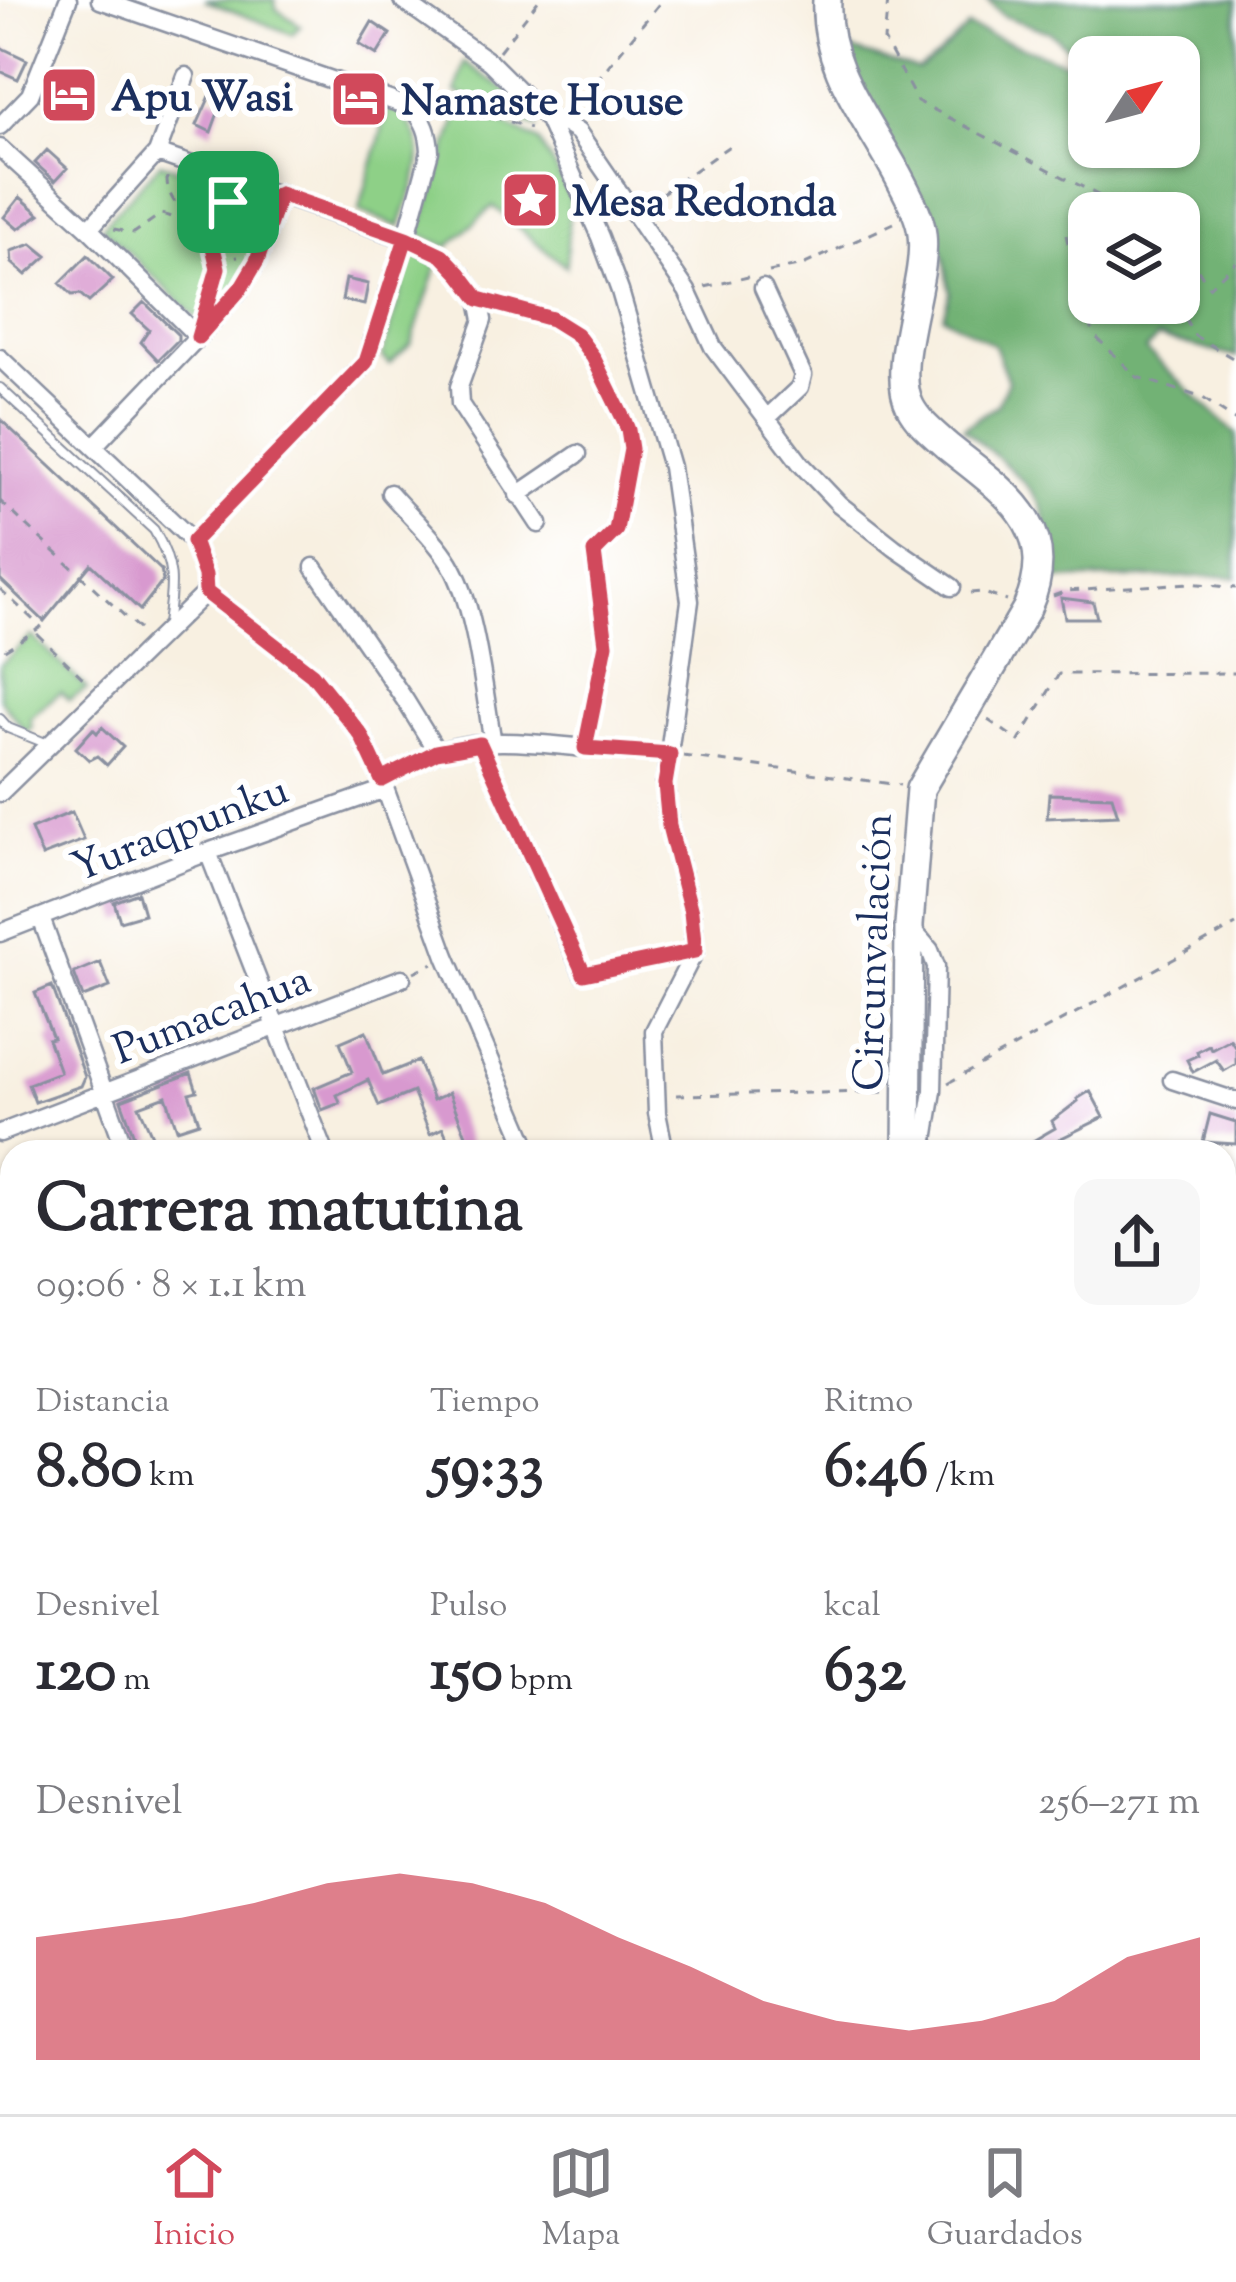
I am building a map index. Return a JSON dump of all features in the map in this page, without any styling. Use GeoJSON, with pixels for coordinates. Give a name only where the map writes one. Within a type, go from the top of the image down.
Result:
{"type":"FeatureCollection","features":[{"type":"Feature","properties":{"kind":"highway"},"geometry":{"type":"LineString","coordinates":[[827,0],[833,56],[892,163],[922,231],[923,258],[904,363],[909,405],[929,430],[1006,494],[1026,518],[1038,548],[1039,577],[1024,600]]}},
{"type":"Feature","properties":{"kind":"highway","name":"Circunvalación"},"geometry":{"type":"LineString","coordinates":[[907,1140],[909,925],[920,789],[1024,600]]}},
{"type":"Feature","properties":{"kind":"street"},"geometry":{"type":"LineString","coordinates":[[0,126],[30,95],[68,0]]}},
{"type":"Feature","properties":{"kind":"street"},"geometry":{"type":"LineString","coordinates":[[100,0],[413,108],[430,136],[406,238],[366,362],[193,541]]}},
{"type":"Feature","properties":{"kind":"street"},"geometry":{"type":"LineString","coordinates":[[402,0],[490,62],[548,120],[620,292],[671,467],[691,601],[665,784],[695,951],[654,1031],[662,1140]]}},
{"type":"Feature","properties":{"kind":"street"},"geometry":{"type":"LineString","coordinates":[[88,229],[157,153],[186,76]]}},
{"type":"Feature","properties":{"kind":"street"},"geometry":{"type":"LineString","coordinates":[[548,120],[578,132],[687,291],[713,347],[801,464],[839,504],[952,586]]}},
{"type":"Feature","properties":{"kind":"street"},"geometry":{"type":"LineString","coordinates":[[0,148],[198,337]]}},
{"type":"Feature","properties":{"kind":"street"},"geometry":{"type":"LineString","coordinates":[[157,153],[406,238],[442,255],[479,299],[483,320],[458,387],[460,404],[539,524]]}},
{"type":"Feature","properties":{"kind":"street"},"geometry":{"type":"LineString","coordinates":[[94,446],[241,288],[257,261],[280,194]]}},
{"type":"Feature","properties":{"kind":"street"},"geometry":{"type":"LineString","coordinates":[[764,288],[803,375],[800,387],[767,418]]}},
{"type":"Feature","properties":{"kind":"street"},"geometry":{"type":"LineString","coordinates":[[0,358],[193,541],[206,592],[312,674],[361,735],[446,956],[525,1140]]}},
{"type":"Feature","properties":{"kind":"street"},"geometry":{"type":"LineString","coordinates":[[518,495],[578,454]]}},
{"type":"Feature","properties":{"kind":"street"},"geometry":{"type":"LineString","coordinates":[[390,493],[449,561],[460,584],[468,608],[486,744],[584,974]]}},
{"type":"Feature","properties":{"kind":"street"},"geometry":{"type":"LineString","coordinates":[[314,567],[436,752]]}},
{"type":"Feature","properties":{"kind":"street"},"geometry":{"type":"LineString","coordinates":[[0,793],[206,592]]}},
{"type":"Feature","properties":{"kind":"street","name":"Yuraqpunku"},"geometry":{"type":"LineString","coordinates":[[0,933],[383,784],[436,752],[530,742],[585,748]]}},
{"type":"Feature","properties":{"kind":"street"},"geometry":{"type":"LineString","coordinates":[[208,852],[321,1140]]}},
{"type":"Feature","properties":{"kind":"street"},"geometry":{"type":"LineString","coordinates":[[41,918],[122,1140]]}},
{"type":"Feature","properties":{"kind":"street"},"geometry":{"type":"LineString","coordinates":[[909,925],[936,965],[932,1091],[925,1140]]}},
{"type":"Feature","properties":{"kind":"street","name":"Pumacahua"},"geometry":{"type":"LineString","coordinates":[[0,1133],[402,978]]}},
{"type":"Feature","properties":{"kind":"street"},"geometry":{"type":"LineString","coordinates":[[1172,1080],[1236,1100]]}},
{"type":"Feature","properties":{"kind":"lane"},"geometry":{"type":"LineString","coordinates":[[0,388],[154,530],[169,554],[173,583],[160,637]]}},
{"type":"Feature","properties":{"kind":"lane"},"geometry":{"type":"LineString","coordinates":[[0,719],[8,728],[50,745]]}},
{"type":"Feature","properties":{"kind":"path"},"geometry":{"type":"LineString","coordinates":[[490,62],[538,0]]}},
{"type":"Feature","properties":{"kind":"path"},"geometry":{"type":"LineString","coordinates":[[888,0],[884,40],[917,101],[1088,192]]}},
{"type":"Feature","properties":{"kind":"path"},"geometry":{"type":"LineString","coordinates":[[548,120],[569,114],[659,4]]}},
{"type":"Feature","properties":{"kind":"path"},"geometry":{"type":"LineString","coordinates":[[413,108],[463,106]]}},
{"type":"Feature","properties":{"kind":"path"},"geometry":{"type":"LineString","coordinates":[[634,213],[736,142]]}},
{"type":"Feature","properties":{"kind":"path"},"geometry":{"type":"LineString","coordinates":[[141,171],[167,173],[166,185],[176,205],[212,243],[218,268],[198,337]]}},
{"type":"Feature","properties":{"kind":"path"},"geometry":{"type":"LineString","coordinates":[[191,223],[206,208],[228,202],[242,210],[280,194]]}},
{"type":"Feature","properties":{"kind":"path"},"geometry":{"type":"LineString","coordinates":[[88,229],[134,233],[160,214],[191,223]]}},
{"type":"Feature","properties":{"kind":"path"},"geometry":{"type":"LineString","coordinates":[[687,291],[803,265],[906,217]]}},
{"type":"Feature","properties":{"kind":"path"},"geometry":{"type":"LineString","coordinates":[[1066,235],[1094,335],[1138,377],[1203,398],[1236,421]]}},
{"type":"Feature","properties":{"kind":"path"},"geometry":{"type":"LineString","coordinates":[[216,260],[257,261]]}},
{"type":"Feature","properties":{"kind":"path"},"geometry":{"type":"LineString","coordinates":[[1200,272],[1209,286],[1236,262]]}},
{"type":"Feature","properties":{"kind":"path"},"geometry":{"type":"LineString","coordinates":[[479,299],[552,319],[576,334],[593,357],[628,430],[631,449],[616,530],[594,552],[606,644],[585,748],[670,754],[914,788]]}},
{"type":"Feature","properties":{"kind":"path"},"geometry":{"type":"LineString","coordinates":[[1188,324],[1195,336],[1236,360]]}},
{"type":"Feature","properties":{"kind":"path"},"geometry":{"type":"LineString","coordinates":[[0,501],[160,637]]}},
{"type":"Feature","properties":{"kind":"path"},"geometry":{"type":"LineString","coordinates":[[952,586],[962,592],[1024,600],[1046,589],[1053,596],[1067,591],[1190,583],[1236,588]]}},
{"type":"Feature","properties":{"kind":"path"},"geometry":{"type":"LineString","coordinates":[[0,589],[41,628],[0,653]]}},
{"type":"Feature","properties":{"kind":"path"},"geometry":{"type":"LineString","coordinates":[[36,632],[100,695]]}},
{"type":"Feature","properties":{"kind":"path"},"geometry":{"type":"LineString","coordinates":[[967,706],[1019,741],[1059,674],[1236,673]]}},
{"type":"Feature","properties":{"kind":"path"},"geometry":{"type":"LineString","coordinates":[[932,1091],[1236,925]]}},
{"type":"Feature","properties":{"kind":"path"},"geometry":{"type":"LineString","coordinates":[[584,974],[695,951]]}},
{"type":"Feature","properties":{"kind":"path"},"geometry":{"type":"LineString","coordinates":[[402,978],[446,956]]}},
{"type":"Feature","properties":{"kind":"path"},"geometry":{"type":"LineString","coordinates":[[656,1095],[897,1091]]}},
{"type":"Feature","properties":{"kind":"green space"},"geometry":{"type":"Polygon","coordinates":[[[204,0],[275,0],[276,9],[301,26],[292,34],[204,0]]]}},
{"type":"Feature","properties":{"kind":"green space"},"geometry":{"type":"Polygon","coordinates":[[[987,0],[1236,0],[1236,357],[1158,337],[1146,350],[1236,434],[1236,578],[1050,580],[1047,529],[1038,501],[963,428],[997,405],[1008,381],[994,345],[943,316],[950,292],[944,257],[928,218],[835,45],[918,70],[968,27],[1068,63],[1068,168],[1200,168],[1200,36],[1068,36],[1068,48],[1050,32],[1003,16],[987,0]]]}},
{"type":"Feature","properties":{"kind":"green space"},"geometry":{"type":"Polygon","coordinates":[[[464,62],[524,103],[536,118],[537,128],[456,93],[464,62]]]}},
{"type":"Feature","properties":{"kind":"green space"},"geometry":{"type":"Polygon","coordinates":[[[389,105],[405,118],[419,146],[417,176],[400,227],[359,211],[389,105]]]}},
{"type":"Feature","properties":{"kind":"green space"},"geometry":{"type":"Polygon","coordinates":[[[458,115],[501,122],[539,142],[570,195],[566,267],[493,206],[448,247],[419,233],[458,115]]]}},
{"type":"Feature","properties":{"kind":"green space"},"geometry":{"type":"Polygon","coordinates":[[[160,163],[270,203],[245,278],[199,320],[102,227],[160,163]]]}},
{"type":"Feature","properties":{"kind":"green space"},"geometry":{"type":"Polygon","coordinates":[[[413,250],[437,266],[411,344],[389,364],[382,356],[413,250]]]}},
{"type":"Feature","properties":{"kind":"green space"},"geometry":{"type":"Polygon","coordinates":[[[32,636],[87,689],[69,700],[60,692],[30,718],[32,727],[26,732],[0,699],[0,665],[32,636]]]}},
{"type":"Feature","properties":{"kind":"building"},"geometry":{"type":"Polygon","coordinates":[[[372,22],[390,34],[377,55],[359,44],[372,22]]]}},
{"type":"Feature","properties":{"kind":"building"},"geometry":{"type":"Polygon","coordinates":[[[0,47],[27,60],[18,79],[0,71],[0,47]]]}},
{"type":"Feature","properties":{"kind":"building"},"geometry":{"type":"Polygon","coordinates":[[[210,96],[222,102],[211,132],[197,125],[210,96]]]}},
{"type":"Feature","properties":{"kind":"building"},"geometry":{"type":"Polygon","coordinates":[[[47,150],[67,168],[55,181],[35,163],[47,150]]]}},
{"type":"Feature","properties":{"kind":"building"},"geometry":{"type":"Polygon","coordinates":[[[20,197],[40,214],[18,229],[4,217],[20,197]]]}},
{"type":"Feature","properties":{"kind":"building"},"geometry":{"type":"Polygon","coordinates":[[[32,244],[47,256],[26,275],[12,263],[11,251],[32,244]]]}},
{"type":"Feature","properties":{"kind":"building"},"geometry":{"type":"Polygon","coordinates":[[[88,255],[113,280],[89,302],[60,283],[88,255]]]}},
{"type":"Feature","properties":{"kind":"building"},"geometry":{"type":"Polygon","coordinates":[[[346,279],[368,284],[364,305],[342,300],[346,279]]]}},
{"type":"Feature","properties":{"kind":"building"},"geometry":{"type":"Polygon","coordinates":[[[144,302],[178,335],[158,360],[141,342],[149,330],[132,314],[144,302]]]}},
{"type":"Feature","properties":{"kind":"building"},"geometry":{"type":"Polygon","coordinates":[[[0,419],[161,570],[163,581],[140,610],[91,564],[44,621],[0,579],[0,419]]]}},
{"type":"Feature","properties":{"kind":"building"},"geometry":{"type":"Polygon","coordinates":[[[1061,598],[1093,602],[1097,618],[1065,618],[1061,598]]]}},
{"type":"Feature","properties":{"kind":"building"},"geometry":{"type":"Polygon","coordinates":[[[102,727],[123,747],[107,765],[97,756],[89,760],[76,748],[93,729],[97,733],[102,727]]]}},
{"type":"Feature","properties":{"kind":"building"},"geometry":{"type":"Polygon","coordinates":[[[1049,794],[1112,796],[1118,815],[1047,818],[1049,794]]]}},
{"type":"Feature","properties":{"kind":"building"},"geometry":{"type":"Polygon","coordinates":[[[72,812],[84,840],[42,856],[31,829],[72,812]]]}},
{"type":"Feature","properties":{"kind":"building"},"geometry":{"type":"Polygon","coordinates":[[[138,893],[144,914],[120,921],[114,902],[138,893]]]}},
{"type":"Feature","properties":{"kind":"building"},"geometry":{"type":"Polygon","coordinates":[[[100,962],[110,987],[83,997],[74,973],[100,962]]]}},
{"type":"Feature","properties":{"kind":"building"},"geometry":{"type":"Polygon","coordinates":[[[52,986],[85,1077],[81,1086],[35,1102],[28,1084],[60,1072],[35,993],[52,986]]]}},
{"type":"Feature","properties":{"kind":"building"},"geometry":{"type":"Polygon","coordinates":[[[366,1031],[383,1075],[418,1061],[433,1100],[449,1093],[468,1140],[448,1140],[443,1128],[430,1134],[413,1092],[379,1106],[368,1080],[337,1095],[340,1103],[322,1110],[314,1088],[352,1072],[340,1042],[366,1031]]]}},
{"type":"Feature","properties":{"kind":"building"},"geometry":{"type":"Polygon","coordinates":[[[1230,1039],[1236,1048],[1236,1064],[1224,1071],[1216,1060],[1193,1072],[1187,1060],[1198,1055],[1197,1051],[1230,1039]]]}},
{"type":"Feature","properties":{"kind":"building"},"geometry":{"type":"Polygon","coordinates":[[[191,1073],[197,1091],[189,1093],[199,1122],[177,1129],[166,1096],[139,1106],[154,1140],[135,1140],[121,1100],[191,1073]]]}},
{"type":"Feature","properties":{"kind":"building"},"geometry":{"type":"Polygon","coordinates":[[[1090,1091],[1104,1117],[1057,1140],[1034,1140],[1055,1128],[1052,1121],[1090,1091]]]}},
{"type":"Feature","properties":{"kind":"building"},"geometry":{"type":"Polygon","coordinates":[[[1210,1114],[1236,1122],[1236,1140],[1204,1140],[1210,1114]]]}},
{"type":"Feature","properties":{"kind":"place","name":"Apu Wasi"},"geometry":{"type":"Point","coordinates":[69,95]}},
{"type":"Feature","properties":{"kind":"place","name":"Namaste House"},"geometry":{"type":"Point","coordinates":[359,99]}},
{"type":"Feature","properties":{"kind":"place","name":"Mesa Redonda"},"geometry":{"type":"Point","coordinates":[530,200]}},
{"type":"Feature","properties":{"kind":"route"},"geometry":{"type":"LineString","coordinates":[[228,202],[206,208],[191,223],[212,243],[218,268],[198,337],[241,288],[257,261],[280,194],[406,238],[442,255],[479,299],[552,319],[576,334],[593,357],[628,430],[631,449],[616,530],[594,552],[606,644],[585,748],[670,754],[665,784],[669,826],[691,912],[695,951],[584,974],[480,744],[436,752],[382,780],[361,735],[312,674],[206,592],[193,541],[366,362],[406,238],[280,194],[242,210],[228,202]]}}]}
